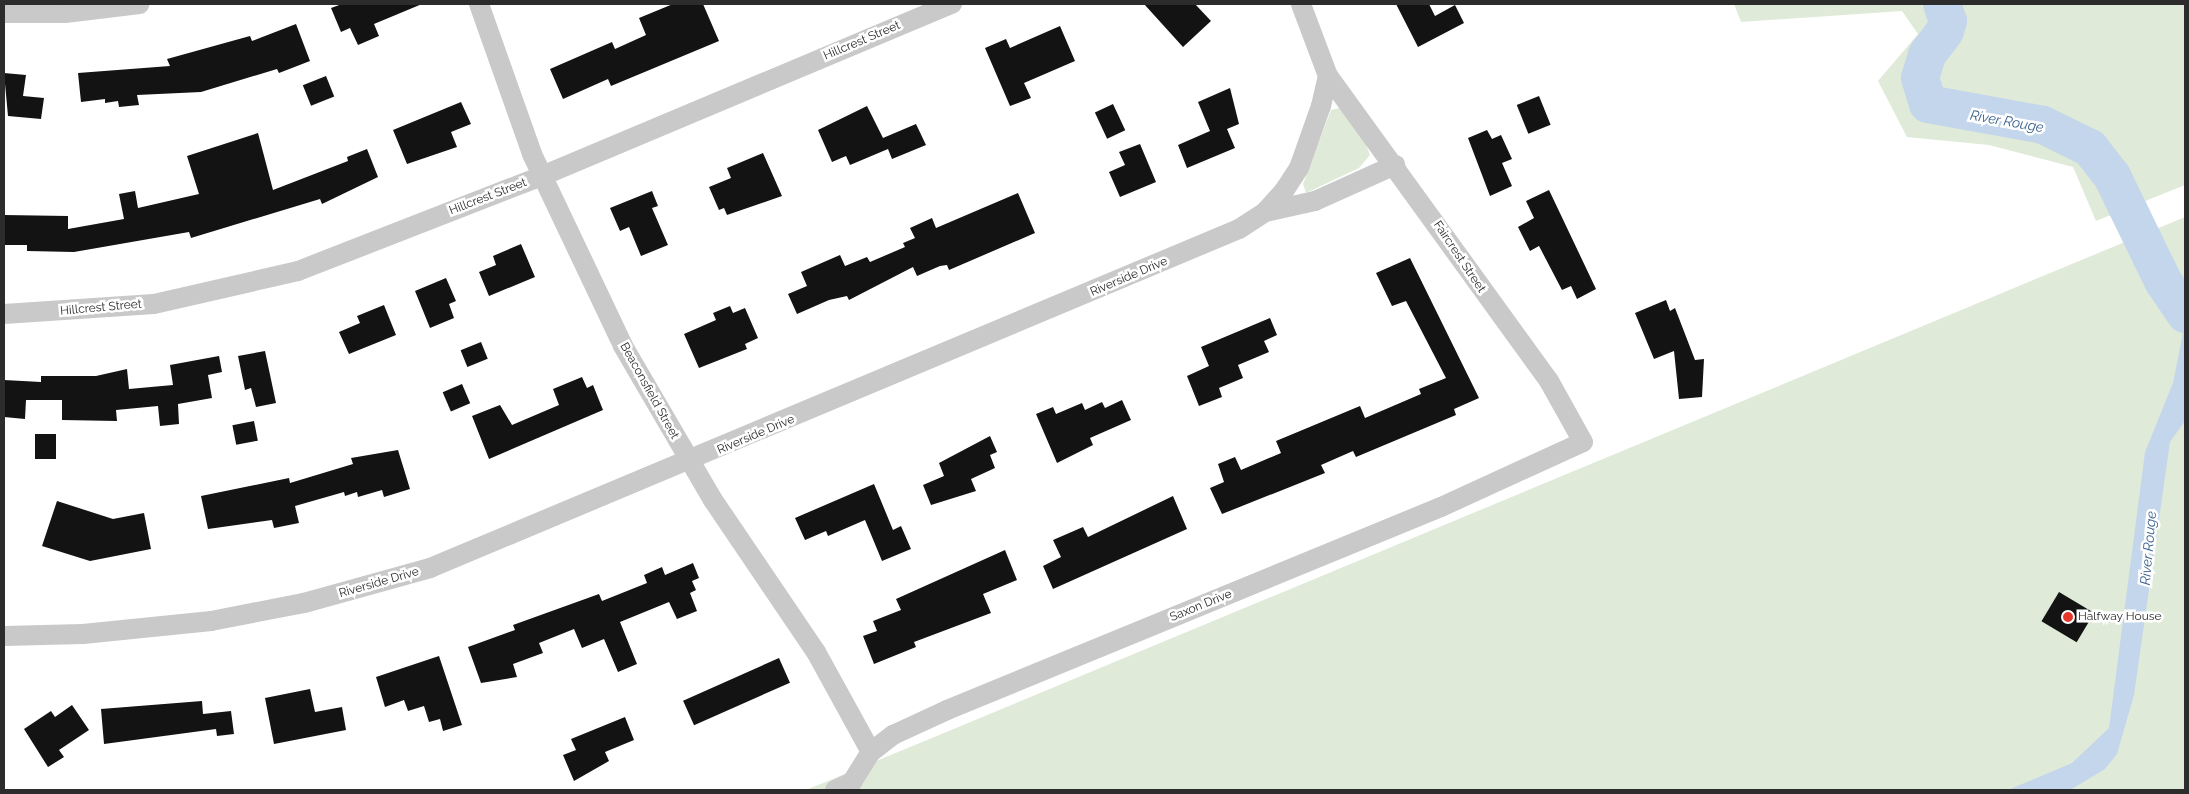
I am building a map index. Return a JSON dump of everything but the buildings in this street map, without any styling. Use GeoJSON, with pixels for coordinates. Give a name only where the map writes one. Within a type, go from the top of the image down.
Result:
{"type":"FeatureCollection","features":[{"type":"Feature","properties":{"kind":"street"},"geometry":{"type":"LineString","coordinates":[[4,13],[65,13],[139,4]]}},
{"type":"Feature","properties":{"kind":"street","name":"Beaconsfield Street"},"geometry":{"type":"LineString","coordinates":[[479,4],[542,176],[623,346],[690,462],[816,652],[871,752]]}},
{"type":"Feature","properties":{"kind":"street","name":"Hillcrest Street"},"geometry":{"type":"LineString","coordinates":[[4,314],[154,304],[298,271],[542,176],[952,4]]}},
{"type":"Feature","properties":{"kind":"street"},"geometry":{"type":"LineString","coordinates":[[1301,4],[1328,76]]}},
{"type":"Feature","properties":{"kind":"street","name":"Faircrest Street"},"geometry":{"type":"LineString","coordinates":[[1328,76],[1395,165],[1564,402],[1583,442]]}},
{"type":"Feature","properties":{"kind":"street","name":"Riverside Drive"},"geometry":{"type":"LineString","coordinates":[[4,636],[149,629],[260,612],[361,589],[494,544],[1147,269],[1239,229],[1265,212],[1298,168],[1328,76]]}},
{"type":"Feature","properties":{"kind":"street"},"geometry":{"type":"LineString","coordinates":[[1265,212],[1315,201],[1395,165]]}},
{"type":"Feature","properties":{"kind":"street","name":"Saxon Drive"},"geometry":{"type":"LineString","coordinates":[[836,790],[852,782],[871,752],[893,735],[946,710],[1415,518],[1583,442]]}},
{"type":"Feature","properties":{"kind":"green space"},"geometry":{"type":"Polygon","coordinates":[[[1734,4],[2185,4],[2185,185],[2096,221],[2073,167],[1989,145],[1907,137],[1878,81],[1918,34],[1902,11],[1741,22],[1734,4]]]}},
{"type":"Feature","properties":{"kind":"green space"},"geometry":{"type":"Polygon","coordinates":[[[1339,108],[1362,134],[1370,155],[1359,168],[1306,193],[1303,184],[1331,110],[1339,108]]]}},
{"type":"Feature","properties":{"kind":"green space"},"geometry":{"type":"Polygon","coordinates":[[[2185,217],[2185,790],[806,790],[944,733],[2185,217]]]}},
{"type":"Feature","properties":{"kind":"water","name":"River Rouge"},"geometry":{"type":"Polygon","coordinates":[[[2139,222],[2185,300],[2185,421],[2170,442],[2134,695],[2117,754],[2105,769],[2070,790],[2008,790],[2072,763],[2109,728],[2145,452],[2173,383],[2184,328],[2146,278],[2129,226],[2139,222]]]}},
{"type":"Feature","properties":{"kind":"waterway","name":"River Rouge"},"geometry":{"type":"LineString","coordinates":[[1942,4],[1948,21],[1945,31],[1927,55],[1920,78],[1928,104],[2043,125],[2090,148],[2112,176],[2163,281],[2185,314]]}},
{"type":"Feature","properties":{"kind":"place","name":"Halfway House"},"geometry":{"type":"Point","coordinates":[2068,617]}}]}
